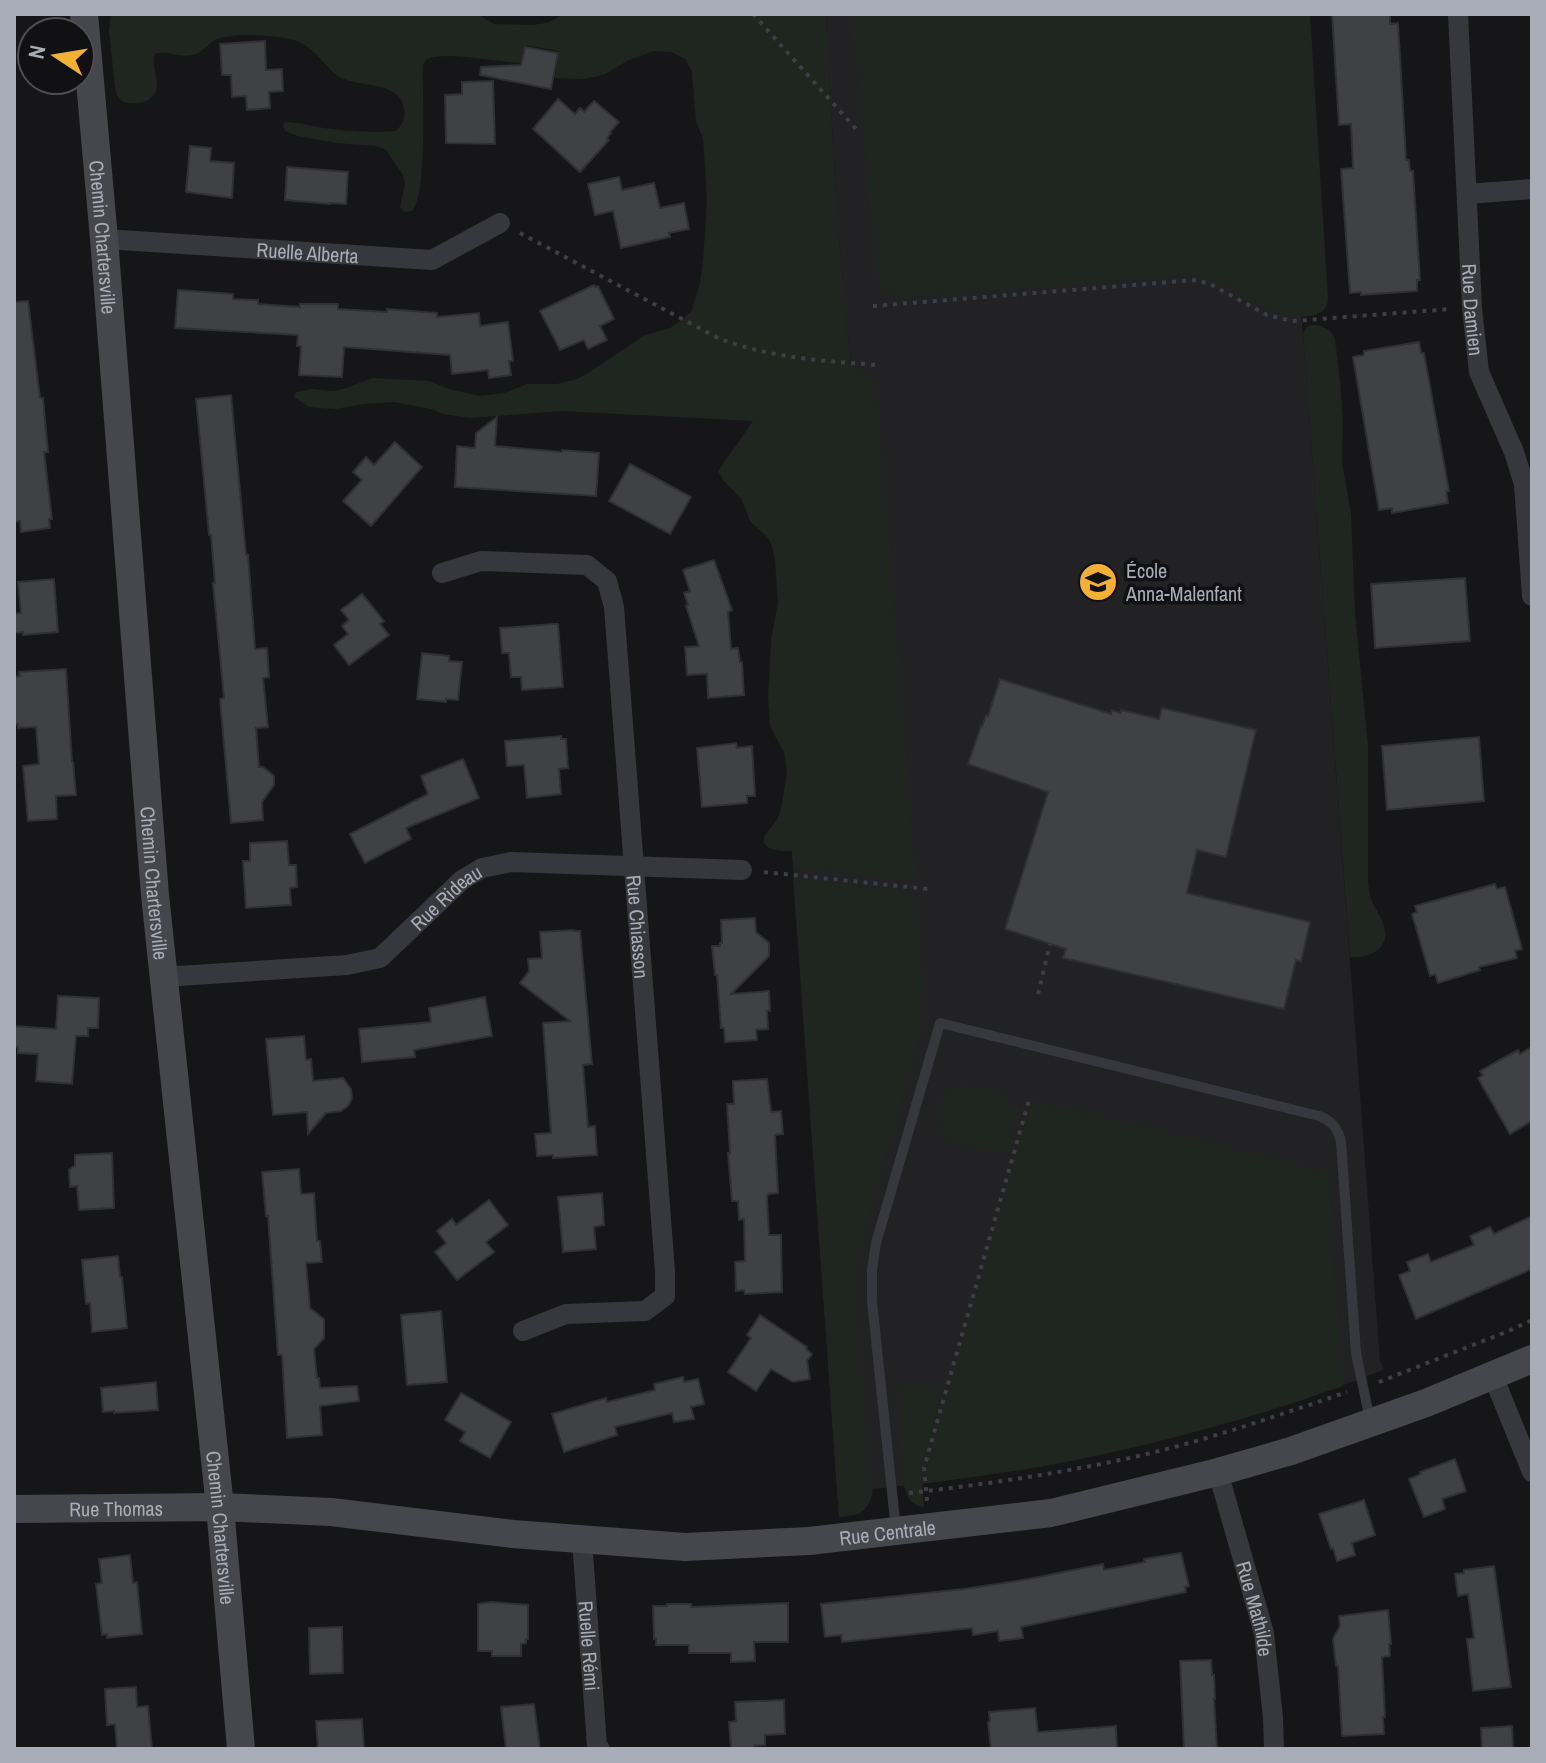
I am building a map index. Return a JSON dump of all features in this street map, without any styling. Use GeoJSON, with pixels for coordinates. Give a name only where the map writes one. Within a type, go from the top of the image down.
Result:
{"type":"FeatureCollection","features":[{"type":"Feature","properties":{"kind":"street","name":"Chemin Chartersville"},"geometry":{"type":"LineString","coordinates":[[84,14],[163,977],[220,1507],[241,1749]]}},
{"type":"Feature","properties":{"kind":"street","name":"Rue Damien"},"geometry":{"type":"LineString","coordinates":[[1458,14],[1472,308],[1479,372],[1514,452],[1524,484],[1532,596]]}},
{"type":"Feature","properties":{"kind":"street"},"geometry":{"type":"LineString","coordinates":[[1467,194],[1532,189]]}},
{"type":"Feature","properties":{"kind":"street","name":"Ruelle Alberta"},"geometry":{"type":"LineString","coordinates":[[104,239],[432,260],[500,223]]}},
{"type":"Feature","properties":{"kind":"street","name":"Rue Chiasson"},"geometry":{"type":"LineString","coordinates":[[442,573],[481,561],[587,565],[607,581],[614,607],[665,1296],[645,1311],[566,1314],[523,1331]]}},
{"type":"Feature","properties":{"kind":"street","name":"Rue Rideau"},"geometry":{"type":"LineString","coordinates":[[163,977],[347,965],[380,958],[462,880],[482,868],[520,862],[742,870]]}},
{"type":"Feature","properties":{"kind":"street","name":"Rue Centrale"},"geometry":{"type":"LineString","coordinates":[[220,1507],[331,1512],[513,1534],[685,1547],[809,1541],[1051,1513],[1218,1472],[1291,1451],[1426,1403],[1532,1359]]}},
{"type":"Feature","properties":{"kind":"street"},"geometry":{"type":"LineString","coordinates":[[1493,1376],[1532,1472]]}},
{"type":"Feature","properties":{"kind":"street","name":"Rue Mathilde"},"geometry":{"type":"LineString","coordinates":[[1218,1472],[1264,1633],[1274,1749]]}},
{"type":"Feature","properties":{"kind":"street","name":"Rue Thomas"},"geometry":{"type":"LineString","coordinates":[[14,1509],[220,1507]]}},
{"type":"Feature","properties":{"kind":"street","name":"Ruelle Rémi"},"geometry":{"type":"LineString","coordinates":[[582,1540],[597,1746],[600,1749]]}},
{"type":"Feature","properties":{"kind":"lane"},"geometry":{"type":"LineString","coordinates":[[896,1531],[872,1301],[872,1269],[881,1227],[940,1023],[1319,1116],[1330,1122],[1337,1129],[1341,1142],[1356,1353],[1371,1422]]}},
{"type":"Feature","properties":{"kind":"path"},"geometry":{"type":"LineString","coordinates":[[753,14],[856,129]]}},
{"type":"Feature","properties":{"kind":"path"},"geometry":{"type":"LineString","coordinates":[[500,223],[735,345],[786,356],[878,365]]}},
{"type":"Feature","properties":{"kind":"path"},"geometry":{"type":"LineString","coordinates":[[873,306],[1196,280],[1210,284],[1267,315],[1292,321],[1472,308]]}},
{"type":"Feature","properties":{"kind":"path"},"geometry":{"type":"LineString","coordinates":[[742,870],[928,889]]}},
{"type":"Feature","properties":{"kind":"path"},"geometry":{"type":"LineString","coordinates":[[1038,994],[1050,944]]}},
{"type":"Feature","properties":{"kind":"path"},"geometry":{"type":"LineString","coordinates":[[930,1527],[924,1468],[1029,1100]]}},
{"type":"Feature","properties":{"kind":"path"},"geometry":{"type":"LineString","coordinates":[[926,1491],[987,1484],[1121,1460],[1242,1428],[1419,1367],[1532,1320]]}},
{"type":"Feature","properties":{"kind":"shaded area"},"geometry":{"type":"Polygon","coordinates":[[[111,14],[477,14],[494,24],[532,25],[547,23],[564,14],[826,14],[837,219],[851,366],[873,378],[879,403],[916,881],[793,867],[792,851],[772,849],[763,842],[781,810],[787,772],[784,752],[770,725],[768,698],[771,640],[778,603],[775,560],[768,538],[750,521],[741,498],[718,471],[753,421],[561,411],[471,418],[394,402],[336,409],[309,407],[294,397],[296,392],[312,389],[334,391],[372,378],[430,381],[448,389],[480,396],[504,393],[527,384],[557,384],[577,379],[645,335],[678,323],[692,310],[700,283],[707,200],[703,138],[696,122],[692,72],[685,59],[671,52],[654,51],[629,60],[605,74],[582,79],[555,78],[559,51],[525,45],[520,63],[459,56],[427,59],[423,65],[420,184],[412,211],[404,212],[400,207],[405,184],[403,175],[386,150],[298,136],[285,131],[283,126],[285,122],[290,122],[341,130],[396,131],[403,122],[404,113],[401,100],[395,93],[346,80],[299,42],[278,37],[241,35],[217,39],[192,55],[155,54],[156,91],[146,101],[127,103],[119,98],[115,88],[109,31],[111,14]]]}},
{"type":"Feature","properties":{"kind":"shaded area","name":"École Anna-Malenfant"},"geometry":{"type":"Polygon","coordinates":[[[826,14],[1279,14],[1380,1361],[1384,1370],[1238,1420],[1094,1456],[1041,1467],[873,1489],[870,1502],[863,1511],[839,1517],[792,851],[897,804],[837,219],[826,14]]]}},
{"type":"Feature","properties":{"kind":"shaded area"},"geometry":{"type":"Polygon","coordinates":[[[851,14],[1310,14],[1328,299],[1326,307],[1315,315],[1282,314],[1215,281],[1194,275],[904,298],[888,293],[877,279],[851,14]]]}},
{"type":"Feature","properties":{"kind":"shaded area"},"geometry":{"type":"Polygon","coordinates":[[[1311,325],[1326,328],[1335,339],[1343,422],[1342,462],[1351,514],[1355,613],[1368,746],[1368,882],[1371,899],[1385,931],[1379,949],[1356,957],[1350,957],[1303,334],[1311,325]]]}},
{"type":"Feature","properties":{"kind":"shaded area"},"geometry":{"type":"Polygon","coordinates":[[[793,877],[917,894],[925,1010],[922,1033],[862,1243],[857,1273],[856,1301],[872,1495],[860,1512],[839,1517],[793,877]]]}},
{"type":"Feature","properties":{"kind":"shaded area"},"geometry":{"type":"Polygon","coordinates":[[[959,1085],[1008,1095],[1011,1108],[1022,1111],[1019,1122],[1013,1121],[1009,1137],[1014,1139],[1009,1155],[956,1141],[940,1132],[936,1118],[939,1102],[948,1090],[959,1085]]]}},
{"type":"Feature","properties":{"kind":"shaded area"},"geometry":{"type":"Polygon","coordinates":[[[1031,1100],[1328,1172],[1343,1386],[1232,1422],[1119,1451],[1029,1469],[928,1483],[926,1468],[1031,1100]]]}},
{"type":"Feature","properties":{"kind":"shaded area"},"geometry":{"type":"Polygon","coordinates":[[[907,1385],[943,1390],[921,1468],[924,1507],[910,1500],[904,1486],[898,1398],[901,1389],[907,1385]]]}},
{"type":"Feature","properties":{"kind":"building"},"geometry":{"type":"Polygon","coordinates":[[[1332,14],[1390,14],[1390,24],[1398,23],[1406,160],[1409,160],[1410,171],[1413,171],[1420,280],[1417,280],[1417,291],[1350,293],[1341,169],[1353,168],[1351,124],[1339,125],[1332,14]]]}},
{"type":"Feature","properties":{"kind":"building"},"geometry":{"type":"Polygon","coordinates":[[[265,41],[266,70],[282,69],[283,91],[269,92],[270,108],[247,110],[246,96],[232,97],[231,75],[222,75],[220,44],[265,41]]]}},
{"type":"Feature","properties":{"kind":"building"},"geometry":{"type":"Polygon","coordinates":[[[525,47],[558,53],[551,89],[480,75],[481,67],[521,65],[525,47]]]}},
{"type":"Feature","properties":{"kind":"building"},"geometry":{"type":"Polygon","coordinates":[[[493,81],[495,144],[446,143],[445,95],[462,94],[462,82],[493,81]]]}},
{"type":"Feature","properties":{"kind":"building"},"geometry":{"type":"Polygon","coordinates":[[[558,99],[575,114],[580,108],[584,112],[594,101],[619,122],[610,132],[609,140],[580,172],[533,129],[558,99]]]}},
{"type":"Feature","properties":{"kind":"building"},"geometry":{"type":"Polygon","coordinates":[[[190,146],[211,148],[210,161],[234,163],[232,198],[186,192],[190,146]]]}},
{"type":"Feature","properties":{"kind":"building"},"geometry":{"type":"Polygon","coordinates":[[[287,167],[348,172],[346,204],[285,200],[287,167]]]}},
{"type":"Feature","properties":{"kind":"building"},"geometry":{"type":"Polygon","coordinates":[[[619,177],[622,190],[654,183],[660,208],[684,203],[689,229],[669,233],[670,237],[621,248],[613,211],[595,215],[588,184],[619,177]]]}},
{"type":"Feature","properties":{"kind":"building"},"geometry":{"type":"Polygon","coordinates":[[[594,285],[598,286],[614,319],[600,326],[607,340],[588,349],[584,340],[560,350],[540,311],[594,285]]]}},
{"type":"Feature","properties":{"kind":"building"},"geometry":{"type":"Polygon","coordinates":[[[178,290],[233,294],[233,299],[258,300],[258,304],[300,307],[300,304],[338,304],[338,309],[437,313],[437,317],[479,313],[480,326],[508,322],[513,361],[509,361],[511,375],[489,378],[488,370],[452,374],[450,355],[344,347],[342,377],[299,375],[301,346],[297,346],[298,335],[175,328],[178,290]]]}},
{"type":"Feature","properties":{"kind":"building"},"geometry":{"type":"Polygon","coordinates":[[[28,301],[40,398],[43,398],[48,452],[44,452],[52,519],[49,519],[50,528],[21,532],[20,521],[14,522],[14,302],[28,301]]]}},
{"type":"Feature","properties":{"kind":"building"},"geometry":{"type":"Polygon","coordinates":[[[1419,342],[1421,353],[1424,353],[1449,491],[1446,491],[1448,503],[1392,513],[1392,508],[1379,510],[1353,357],[1364,355],[1364,351],[1419,342]]]}},
{"type":"Feature","properties":{"kind":"building"},"geometry":{"type":"Polygon","coordinates":[[[231,395],[255,649],[267,648],[269,677],[263,678],[268,727],[256,728],[259,767],[274,776],[274,785],[262,802],[263,820],[231,823],[220,699],[224,698],[215,583],[196,399],[231,395]]]}},
{"type":"Feature","properties":{"kind":"building"},"geometry":{"type":"Polygon","coordinates":[[[497,417],[495,446],[599,453],[596,496],[455,487],[457,446],[475,448],[476,433],[497,417]]]}},
{"type":"Feature","properties":{"kind":"building"},"geometry":{"type":"Polygon","coordinates":[[[395,442],[422,467],[371,526],[343,501],[362,480],[353,472],[366,457],[374,465],[395,442]]]}},
{"type":"Feature","properties":{"kind":"building"},"geometry":{"type":"Polygon","coordinates":[[[630,464],[691,497],[670,534],[609,501],[630,464]]]}},
{"type":"Feature","properties":{"kind":"building"},"geometry":{"type":"Polygon","coordinates":[[[714,560],[732,610],[728,612],[731,649],[738,648],[742,662],[744,695],[708,698],[707,674],[687,675],[685,647],[699,646],[686,606],[684,593],[690,591],[683,570],[714,560]]]}},
{"type":"Feature","properties":{"kind":"building"},"geometry":{"type":"Polygon","coordinates":[[[1465,578],[1470,641],[1375,648],[1371,584],[1465,578]]]}},
{"type":"Feature","properties":{"kind":"building"},"geometry":{"type":"Polygon","coordinates":[[[54,579],[58,632],[14,633],[14,614],[21,613],[18,582],[54,579]]]}},
{"type":"Feature","properties":{"kind":"building"},"geometry":{"type":"Polygon","coordinates":[[[362,594],[384,621],[380,624],[389,635],[349,665],[334,645],[348,634],[342,626],[349,620],[341,610],[362,594]]]}},
{"type":"Feature","properties":{"kind":"building"},"geometry":{"type":"Polygon","coordinates":[[[558,624],[563,687],[522,690],[521,677],[511,677],[509,653],[502,653],[500,628],[558,624]]]}},
{"type":"Feature","properties":{"kind":"building"},"geometry":{"type":"Polygon","coordinates":[[[422,653],[449,656],[449,661],[462,662],[458,700],[417,699],[422,653]]]}},
{"type":"Feature","properties":{"kind":"building"},"geometry":{"type":"Polygon","coordinates":[[[66,669],[76,795],[56,796],[57,819],[28,821],[23,766],[39,764],[36,727],[18,728],[18,724],[14,725],[14,677],[20,676],[19,672],[66,669]]]}},
{"type":"Feature","properties":{"kind":"building"},"geometry":{"type":"Polygon","coordinates":[[[1000,679],[1111,714],[1112,710],[1120,713],[1121,710],[1159,719],[1162,708],[1256,730],[1226,857],[1197,850],[1187,893],[1310,922],[1301,962],[1296,960],[1284,1009],[1063,958],[1066,949],[1005,929],[1048,792],[968,764],[1000,679]]]}},
{"type":"Feature","properties":{"kind":"building"},"geometry":{"type":"Polygon","coordinates":[[[561,736],[561,739],[566,739],[568,768],[559,769],[561,794],[527,798],[524,765],[507,766],[505,741],[561,736]]]}},
{"type":"Feature","properties":{"kind":"building"},"geometry":{"type":"Polygon","coordinates":[[[1479,737],[1484,801],[1387,810],[1382,746],[1479,737]]]}},
{"type":"Feature","properties":{"kind":"building"},"geometry":{"type":"Polygon","coordinates":[[[736,743],[737,748],[752,746],[755,796],[747,796],[747,803],[702,807],[697,748],[736,743]]]}},
{"type":"Feature","properties":{"kind":"building"},"geometry":{"type":"Polygon","coordinates":[[[463,759],[479,798],[406,828],[411,839],[365,863],[350,834],[428,794],[421,776],[463,759]]]}},
{"type":"Feature","properties":{"kind":"building"},"geometry":{"type":"Polygon","coordinates":[[[287,841],[289,865],[296,865],[297,887],[290,888],[291,905],[246,908],[243,861],[250,861],[250,843],[287,841]]]}},
{"type":"Feature","properties":{"kind":"building"},"geometry":{"type":"Polygon","coordinates":[[[1495,884],[1497,889],[1505,887],[1522,949],[1515,951],[1517,958],[1479,967],[1480,970],[1438,983],[1435,974],[1430,976],[1412,914],[1417,912],[1415,906],[1495,884]]]}},
{"type":"Feature","properties":{"kind":"building"},"geometry":{"type":"Polygon","coordinates":[[[755,918],[756,932],[769,943],[769,956],[731,994],[769,991],[768,1029],[756,1030],[757,1040],[725,1042],[712,946],[722,943],[721,920],[755,918]]]}},
{"type":"Feature","properties":{"kind":"building"},"geometry":{"type":"Polygon","coordinates":[[[580,931],[592,1064],[583,1065],[588,1127],[595,1126],[597,1155],[537,1156],[535,1134],[551,1133],[543,1023],[570,1021],[520,983],[529,971],[528,959],[542,958],[540,932],[580,931]]]}},
{"type":"Feature","properties":{"kind":"building"},"geometry":{"type":"Polygon","coordinates":[[[58,996],[99,998],[98,1028],[88,1028],[88,1036],[76,1036],[72,1084],[36,1081],[38,1054],[18,1053],[18,1047],[14,1047],[14,1026],[56,1029],[58,996]]]}},
{"type":"Feature","properties":{"kind":"building"},"geometry":{"type":"Polygon","coordinates":[[[485,997],[492,1036],[414,1050],[415,1057],[362,1062],[359,1029],[431,1022],[429,1008],[485,997]]]}},
{"type":"Feature","properties":{"kind":"building"},"geometry":{"type":"Polygon","coordinates":[[[304,1036],[306,1060],[311,1059],[313,1081],[343,1078],[351,1089],[352,1098],[341,1111],[326,1113],[308,1134],[307,1112],[273,1115],[266,1039],[304,1036]]]}},
{"type":"Feature","properties":{"kind":"building"},"geometry":{"type":"Polygon","coordinates":[[[1532,1047],[1532,1121],[1510,1134],[1478,1078],[1483,1075],[1480,1071],[1518,1050],[1520,1054],[1532,1047]]]}},
{"type":"Feature","properties":{"kind":"building"},"geometry":{"type":"Polygon","coordinates":[[[767,1079],[771,1112],[781,1111],[783,1134],[775,1135],[778,1193],[768,1194],[767,1198],[769,1235],[781,1235],[782,1292],[745,1294],[744,1290],[736,1291],[735,1262],[745,1261],[744,1219],[739,1220],[738,1201],[732,1201],[727,1104],[734,1104],[733,1081],[767,1079]]]}},
{"type":"Feature","properties":{"kind":"building"},"geometry":{"type":"Polygon","coordinates":[[[112,1153],[114,1208],[79,1210],[77,1186],[70,1187],[69,1170],[75,1165],[75,1155],[112,1153]]]}},
{"type":"Feature","properties":{"kind":"building"},"geometry":{"type":"Polygon","coordinates":[[[299,1169],[301,1194],[314,1193],[317,1241],[320,1241],[322,1262],[306,1263],[310,1308],[324,1319],[324,1338],[314,1349],[317,1378],[320,1388],[357,1386],[359,1401],[320,1406],[322,1435],[287,1438],[282,1355],[278,1355],[262,1172],[299,1169]]]}},
{"type":"Feature","properties":{"kind":"building"},"geometry":{"type":"Polygon","coordinates":[[[602,1193],[604,1225],[594,1227],[596,1249],[563,1252],[558,1197],[602,1193]]]}},
{"type":"Feature","properties":{"kind":"building"},"geometry":{"type":"Polygon","coordinates":[[[489,1200],[508,1225],[486,1242],[494,1252],[457,1280],[435,1252],[446,1243],[437,1231],[452,1219],[456,1225],[489,1200]]]}},
{"type":"Feature","properties":{"kind":"building"},"geometry":{"type":"Polygon","coordinates":[[[1532,1216],[1532,1269],[1416,1319],[1399,1275],[1410,1271],[1407,1262],[1428,1254],[1431,1262],[1474,1245],[1470,1236],[1490,1227],[1494,1234],[1532,1216]]]}},
{"type":"Feature","properties":{"kind":"building"},"geometry":{"type":"Polygon","coordinates":[[[118,1256],[127,1328],[92,1332],[82,1260],[118,1256]]]}},
{"type":"Feature","properties":{"kind":"building"},"geometry":{"type":"Polygon","coordinates":[[[441,1311],[447,1382],[407,1385],[401,1315],[441,1311]]]}},
{"type":"Feature","properties":{"kind":"building"},"geometry":{"type":"Polygon","coordinates":[[[760,1315],[807,1347],[812,1354],[807,1361],[810,1379],[793,1382],[771,1369],[756,1391],[728,1372],[751,1338],[747,1335],[760,1315]]]}},
{"type":"Feature","properties":{"kind":"building"},"geometry":{"type":"Polygon","coordinates":[[[683,1377],[684,1382],[698,1379],[704,1404],[691,1407],[694,1419],[674,1422],[672,1413],[615,1427],[617,1435],[564,1452],[552,1414],[606,1398],[607,1402],[655,1390],[654,1384],[683,1377]]]}},
{"type":"Feature","properties":{"kind":"building"},"geometry":{"type":"Polygon","coordinates":[[[156,1382],[158,1410],[103,1412],[101,1388],[156,1382]]]}},
{"type":"Feature","properties":{"kind":"building"},"geometry":{"type":"Polygon","coordinates":[[[461,1393],[511,1422],[490,1458],[460,1441],[465,1432],[445,1420],[461,1393]]]}},
{"type":"Feature","properties":{"kind":"building"},"geometry":{"type":"Polygon","coordinates":[[[1455,1459],[1466,1491],[1442,1499],[1445,1509],[1424,1517],[1409,1479],[1455,1459]]]}},
{"type":"Feature","properties":{"kind":"building"},"geometry":{"type":"Polygon","coordinates":[[[1364,1500],[1375,1535],[1352,1543],[1355,1555],[1337,1561],[1319,1514],[1364,1500]]]}},
{"type":"Feature","properties":{"kind":"building"},"geometry":{"type":"Polygon","coordinates":[[[1181,1553],[1189,1586],[1185,1587],[1186,1592],[1021,1627],[1023,1638],[999,1641],[998,1631],[973,1635],[972,1628],[842,1642],[841,1635],[825,1637],[821,1604],[964,1589],[1103,1564],[1104,1570],[1181,1553]]]}},
{"type":"Feature","properties":{"kind":"building"},"geometry":{"type":"Polygon","coordinates":[[[130,1555],[133,1583],[137,1582],[142,1634],[107,1638],[107,1634],[102,1635],[96,1584],[102,1583],[99,1559],[130,1555]]]}},
{"type":"Feature","properties":{"kind":"building"},"geometry":{"type":"Polygon","coordinates":[[[1494,1566],[1511,1687],[1473,1691],[1467,1639],[1474,1638],[1468,1594],[1458,1596],[1455,1574],[1494,1566]]]}},
{"type":"Feature","properties":{"kind":"building"},"geometry":{"type":"Polygon","coordinates":[[[788,1603],[788,1642],[754,1642],[755,1661],[731,1662],[731,1653],[689,1653],[689,1645],[656,1645],[654,1639],[653,1606],[788,1603]]]}},
{"type":"Feature","properties":{"kind":"building"},"geometry":{"type":"Polygon","coordinates":[[[478,1604],[528,1605],[528,1639],[521,1644],[521,1656],[492,1656],[492,1651],[478,1651],[478,1604]]]}},
{"type":"Feature","properties":{"kind":"building"},"geometry":{"type":"Polygon","coordinates":[[[1388,1610],[1390,1656],[1382,1657],[1384,1734],[1342,1736],[1338,1666],[1333,1639],[1340,1626],[1339,1616],[1388,1610]]]}},
{"type":"Feature","properties":{"kind":"building"},"geometry":{"type":"Polygon","coordinates":[[[342,1627],[343,1673],[310,1674],[309,1628],[342,1627]]]}},
{"type":"Feature","properties":{"kind":"building"},"geometry":{"type":"Polygon","coordinates":[[[1211,1660],[1217,1749],[1184,1749],[1180,1661],[1211,1660]]]}},
{"type":"Feature","properties":{"kind":"building"},"geometry":{"type":"Polygon","coordinates":[[[136,1687],[137,1707],[148,1706],[152,1749],[117,1749],[115,1724],[107,1725],[105,1689],[136,1687]]]}},
{"type":"Feature","properties":{"kind":"building"},"geometry":{"type":"Polygon","coordinates":[[[784,1700],[785,1734],[765,1735],[765,1745],[754,1746],[754,1749],[731,1749],[729,1722],[736,1721],[735,1702],[784,1700]]]}},
{"type":"Feature","properties":{"kind":"building"},"geometry":{"type":"Polygon","coordinates":[[[534,1704],[540,1749],[506,1749],[501,1707],[534,1704]]]}},
{"type":"Feature","properties":{"kind":"building"},"geometry":{"type":"Polygon","coordinates":[[[1035,1708],[1038,1732],[1116,1726],[1117,1749],[991,1749],[989,1712],[1035,1708]]]}},
{"type":"Feature","properties":{"kind":"building"},"geometry":{"type":"Polygon","coordinates":[[[362,1719],[364,1749],[318,1749],[316,1721],[362,1719]]]}},
{"type":"Feature","properties":{"kind":"building"},"geometry":{"type":"Polygon","coordinates":[[[1512,1726],[1513,1749],[1482,1749],[1481,1728],[1512,1726]]]}},
{"type":"Feature","properties":{"kind":"place","name":"École Anna-Malenfant"},"geometry":{"type":"Point","coordinates":[1098,582]}}]}
